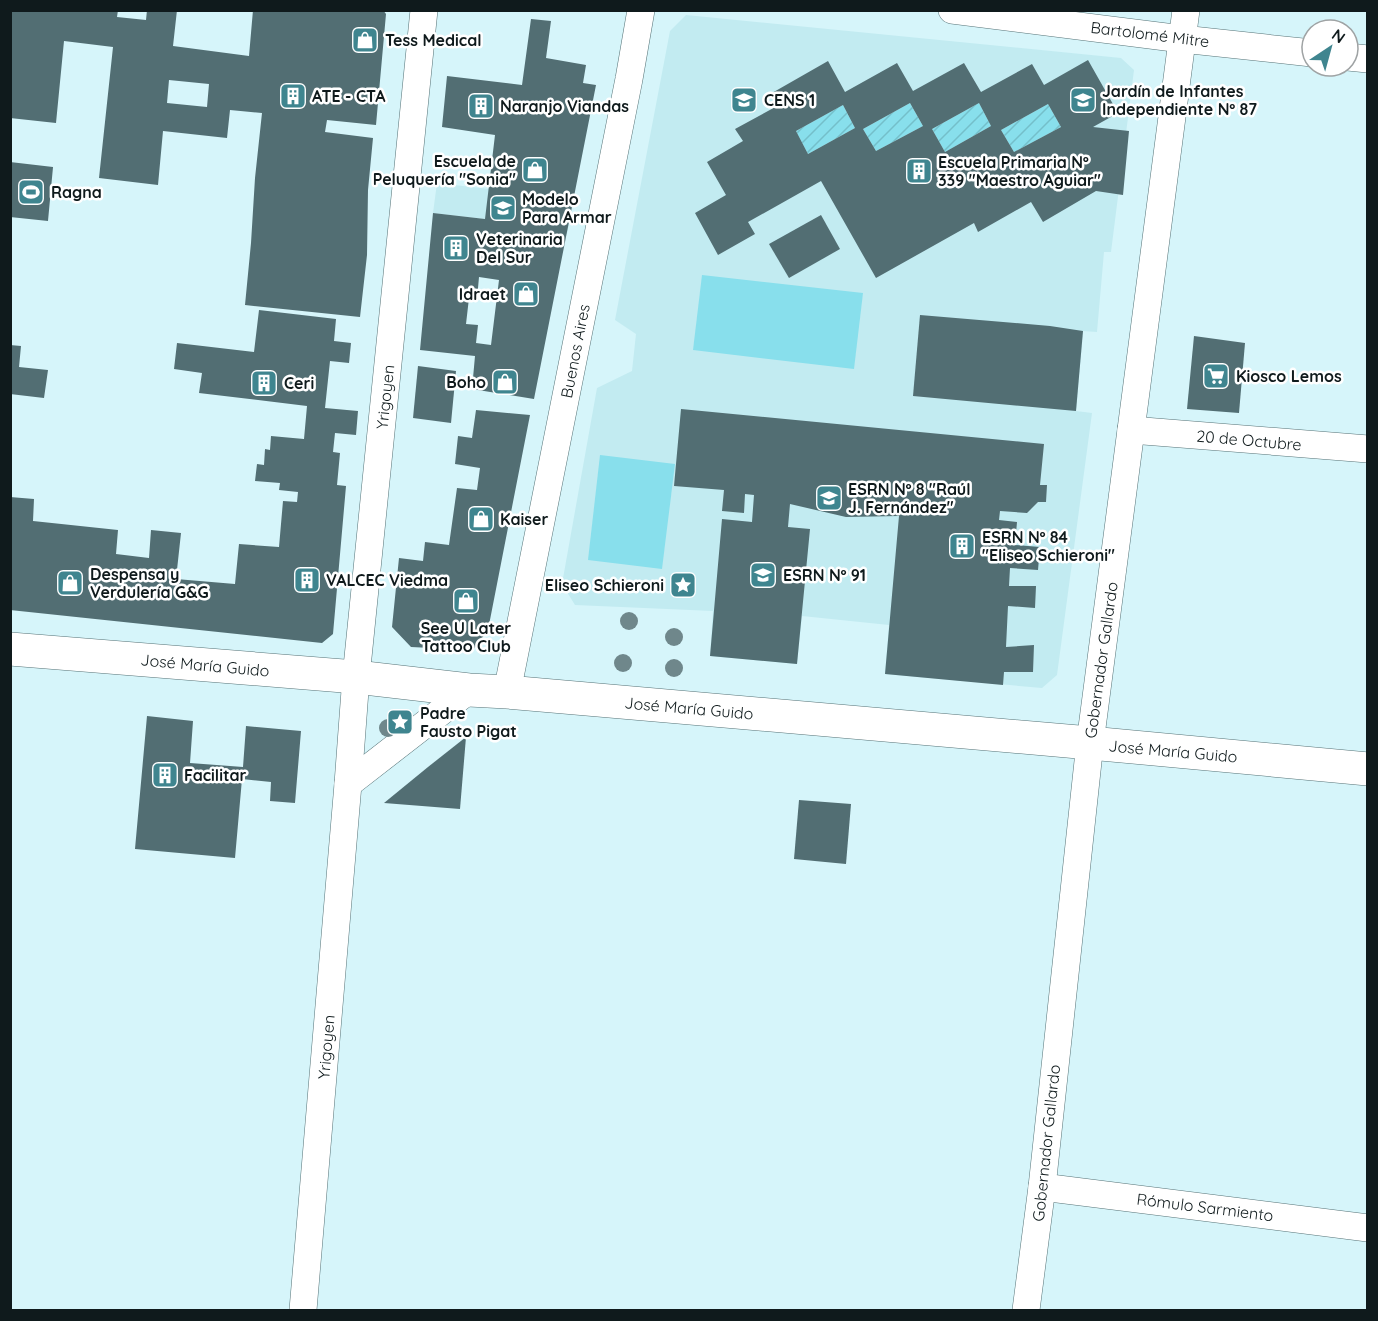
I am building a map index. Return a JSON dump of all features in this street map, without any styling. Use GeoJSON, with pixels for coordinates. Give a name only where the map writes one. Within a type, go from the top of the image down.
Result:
{"type":"FeatureCollection","features":[{"type":"Feature","properties":{"kind":"main road","name":"José María Guido"},"geometry":{"type":"LineString","coordinates":[[10,650],[356,677],[469,690],[1090,743],[1368,770]]}},
{"type":"Feature","properties":{"kind":"street","name":"Yrigoyen"},"geometry":{"type":"LineString","coordinates":[[303,1311],[356,677],[424,10]]}},
{"type":"Feature","properties":{"kind":"street","name":"Buenos Aires"},"geometry":{"type":"LineString","coordinates":[[507,692],[641,10]]}},
{"type":"Feature","properties":{"kind":"street","name":"Bartolomé Mitre"},"geometry":{"type":"LineString","coordinates":[[952,10],[1300,52]]}},
{"type":"Feature","properties":{"kind":"street","name":"Gobernador Gallardo"},"geometry":{"type":"LineString","coordinates":[[1026,1311],[1042,1187],[1090,743],[1186,10]]}},
{"type":"Feature","properties":{"kind":"street","name":"20 de Octubre"},"geometry":{"type":"LineString","coordinates":[[1131,430],[1368,450]]}},
{"type":"Feature","properties":{"kind":"street"},"geometry":{"type":"LineString","coordinates":[[348,784],[469,690]]}},
{"type":"Feature","properties":{"kind":"street","name":"Rómulo Sarmiento"},"geometry":{"type":"LineString","coordinates":[[1042,1187],[1368,1228]]}},
{"type":"Feature","properties":{"kind":"shaded area"},"geometry":{"type":"Polygon","coordinates":[[[686,15],[1121,58],[1134,70],[1111,252],[1104,252],[1097,332],[1083,331],[1076,411],[1092,413],[1057,675],[1042,688],[885,674],[889,625],[802,616],[797,664],[710,656],[713,611],[575,605],[562,584],[597,388],[632,371],[636,334],[615,320],[670,31],[686,15]]]}},
{"type":"Feature","properties":{"kind":"shaded area"},"geometry":{"type":"Polygon","coordinates":[[[910,103],[923,126],[876,151],[863,129],[910,103]]]}},
{"type":"Feature","properties":{"kind":"shaded area"},"geometry":{"type":"Polygon","coordinates":[[[979,103],[991,126],[945,152],[932,129],[979,103]]]}},
{"type":"Feature","properties":{"kind":"shaded area"},"geometry":{"type":"Polygon","coordinates":[[[1048,104],[1061,127],[1014,152],[1001,130],[1048,104]]]}},
{"type":"Feature","properties":{"kind":"shaded area"},"geometry":{"type":"Polygon","coordinates":[[[843,105],[855,128],[808,154],[796,131],[843,105]]]}},
{"type":"Feature","properties":{"kind":"shaded area","name":"Modelo Para Armar"},"geometry":{"type":"Polygon","coordinates":[[[437,183],[573,202],[567,234],[485,219],[433,213],[437,183]]]}},
{"type":"Feature","properties":{"kind":"shaded area"},"geometry":{"type":"Polygon","coordinates":[[[702,275],[863,293],[854,369],[693,350],[702,275]]]}},
{"type":"Feature","properties":{"kind":"shaded area"},"geometry":{"type":"Polygon","coordinates":[[[600,455],[675,464],[662,569],[588,560],[600,455]]]}},
{"type":"Feature","properties":{"kind":"building"},"geometry":{"type":"Polygon","coordinates":[[[10,10],[118,10],[117,17],[146,20],[147,10],[177,10],[173,46],[249,56],[253,10],[383,10],[386,14],[376,125],[327,120],[325,132],[373,138],[368,190],[367,255],[360,317],[245,305],[262,113],[230,110],[227,138],[163,131],[158,185],[99,178],[113,47],[64,41],[56,123],[10,118],[10,10]],[[169,80],[167,103],[207,107],[209,84],[169,80]]]}},
{"type":"Feature","properties":{"kind":"building"},"geometry":{"type":"Polygon","coordinates":[[[531,19],[551,21],[546,58],[586,65],[583,83],[596,85],[534,399],[472,389],[475,356],[420,350],[433,213],[485,219],[495,135],[442,127],[447,76],[522,85],[531,19]],[[479,277],[477,299],[469,298],[466,324],[478,325],[476,343],[491,345],[499,280],[479,277]]]}},
{"type":"Feature","properties":{"kind":"building","name":"Escuela Primaria Nº 339 \"Maestro Aguiar\""},"geometry":{"type":"Polygon","coordinates":[[[1088,60],[1118,113],[1093,127],[1129,131],[1123,195],[1096,191],[1043,222],[1031,202],[978,232],[974,223],[876,278],[821,181],[748,222],[755,234],[718,255],[695,213],[726,195],[707,162],[743,141],[735,129],[779,105],[772,93],[828,61],[845,92],[897,63],[913,91],[964,63],[981,92],[1032,64],[1044,85],[1088,60]],[[910,103],[863,129],[876,151],[923,126],[910,103]],[[979,103],[932,129],[945,152],[991,126],[979,103]],[[1048,104],[1001,130],[1014,152],[1061,127],[1048,104]],[[843,105],[796,131],[808,154],[855,128],[843,105]]]}},
{"type":"Feature","properties":{"kind":"building","name":"Ragna"},"geometry":{"type":"Polygon","coordinates":[[[10,162],[53,167],[48,221],[10,217],[10,162]]]}},
{"type":"Feature","properties":{"kind":"building"},"geometry":{"type":"Polygon","coordinates":[[[821,215],[840,249],[789,278],[769,244],[821,215]]]}},
{"type":"Feature","properties":{"kind":"building"},"geometry":{"type":"Polygon","coordinates":[[[259,310],[336,319],[334,341],[351,343],[349,363],[330,361],[325,408],[358,411],[356,435],[335,433],[333,452],[340,453],[337,485],[346,486],[333,634],[322,643],[10,610],[10,497],[34,499],[33,521],[118,530],[116,554],[149,558],[151,530],[181,533],[176,579],[235,584],[239,544],[279,547],[283,501],[297,502],[298,492],[279,490],[280,483],[255,481],[257,464],[264,465],[265,449],[270,450],[271,436],[304,439],[307,406],[199,393],[202,373],[174,369],[177,343],[254,352],[259,310]]]}},
{"type":"Feature","properties":{"kind":"building"},"geometry":{"type":"Polygon","coordinates":[[[920,315],[1083,331],[1076,411],[913,396],[920,315]]]}},
{"type":"Feature","properties":{"kind":"building","name":"Kiosco Lemos"},"geometry":{"type":"Polygon","coordinates":[[[1194,336],[1245,343],[1239,413],[1187,409],[1194,336]]]}},
{"type":"Feature","properties":{"kind":"building"},"geometry":{"type":"Polygon","coordinates":[[[10,345],[21,346],[19,367],[48,370],[44,398],[10,394],[10,345]]]}},
{"type":"Feature","properties":{"kind":"building"},"geometry":{"type":"Polygon","coordinates":[[[418,366],[456,371],[451,423],[413,418],[418,366]]]}},
{"type":"Feature","properties":{"kind":"building","name":"ESRN Nº 84 \"Eliseo Schieroni\""},"geometry":{"type":"Polygon","coordinates":[[[681,409],[1044,444],[1040,485],[1047,485],[1046,502],[1038,502],[1027,513],[1000,511],[999,520],[1017,522],[1015,545],[1040,547],[1038,570],[1010,568],[1009,586],[1036,586],[1035,608],[1008,606],[1006,647],[1034,645],[1033,672],[1004,672],[1003,685],[885,674],[899,516],[846,517],[790,504],[788,527],[810,529],[797,664],[710,656],[722,519],[752,522],[754,495],[745,494],[744,513],[722,511],[724,490],[674,486],[681,409]]]}},
{"type":"Feature","properties":{"kind":"building"},"geometry":{"type":"Polygon","coordinates":[[[476,410],[530,415],[488,630],[473,650],[411,647],[392,627],[399,558],[423,561],[425,542],[449,545],[457,488],[477,490],[480,468],[455,464],[458,436],[472,438],[476,410]]]}},
{"type":"Feature","properties":{"kind":"building"},"geometry":{"type":"Polygon","coordinates":[[[147,716],[193,721],[190,763],[243,767],[246,726],[301,731],[295,803],[270,801],[271,782],[242,779],[235,858],[135,849],[147,716]]]}},
{"type":"Feature","properties":{"kind":"building"},"geometry":{"type":"Polygon","coordinates":[[[466,737],[460,809],[384,803],[428,767],[466,737]]]}},
{"type":"Feature","properties":{"kind":"building"},"geometry":{"type":"Polygon","coordinates":[[[799,800],[851,804],[846,864],[794,859],[799,800]]]}},
{"type":"Feature","properties":{"kind":"place","name":"Tess Medical"},"geometry":{"type":"Point","coordinates":[365,40]}},
{"type":"Feature","properties":{"kind":"place","name":"ATE - CTA"},"geometry":{"type":"Point","coordinates":[293,96]}},
{"type":"Feature","properties":{"kind":"place","name":"CENS 1"},"geometry":{"type":"Point","coordinates":[744,100]}},
{"type":"Feature","properties":{"kind":"place","name":"Jardín de Infantes Independiente Nº 87"},"geometry":{"type":"Point","coordinates":[1083,100]}},
{"type":"Feature","properties":{"kind":"place","name":"Naranjo Viandas"},"geometry":{"type":"Point","coordinates":[481,106]}},
{"type":"Feature","properties":{"kind":"place","name":"Escuela de Peluquería \"Sonia\""},"geometry":{"type":"Point","coordinates":[535,170]}},
{"type":"Feature","properties":{"kind":"place","name":"Escuela Primaria Nº 339 \"Maestro Aguiar\""},"geometry":{"type":"Point","coordinates":[919,171]}},
{"type":"Feature","properties":{"kind":"place","name":"Ragna"},"geometry":{"type":"Point","coordinates":[31,192]}},
{"type":"Feature","properties":{"kind":"place","name":"Modelo Para Armar"},"geometry":{"type":"Point","coordinates":[503,208]}},
{"type":"Feature","properties":{"kind":"place","name":"Veterinaria Del Sur"},"geometry":{"type":"Point","coordinates":[456,248]}},
{"type":"Feature","properties":{"kind":"place","name":"Idraet"},"geometry":{"type":"Point","coordinates":[526,294]}},
{"type":"Feature","properties":{"kind":"place","name":"Kiosco Lemos"},"geometry":{"type":"Point","coordinates":[1216,376]}},
{"type":"Feature","properties":{"kind":"place","name":"Boho"},"geometry":{"type":"Point","coordinates":[505,382]}},
{"type":"Feature","properties":{"kind":"place","name":"Ceri"},"geometry":{"type":"Point","coordinates":[264,383]}},
{"type":"Feature","properties":{"kind":"place","name":"ESRN Nº 8 \"Raúl J. Fernández\""},"geometry":{"type":"Point","coordinates":[829,498]}},
{"type":"Feature","properties":{"kind":"place","name":"Kaiser"},"geometry":{"type":"Point","coordinates":[481,519]}},
{"type":"Feature","properties":{"kind":"place","name":"ESRN Nº 84 \"Eliseo Schieroni\""},"geometry":{"type":"Point","coordinates":[962,546]}},
{"type":"Feature","properties":{"kind":"place","name":"ESRN Nº 91"},"geometry":{"type":"Point","coordinates":[763,575]}},
{"type":"Feature","properties":{"kind":"place","name":"VALCEC Viedma"},"geometry":{"type":"Point","coordinates":[307,580]}},
{"type":"Feature","properties":{"kind":"place","name":"Despensa y Verdulería G&G"},"geometry":{"type":"Point","coordinates":[70,583]}},
{"type":"Feature","properties":{"kind":"place","name":"Eliseo Schieroni"},"geometry":{"type":"Point","coordinates":[683,585]}},
{"type":"Feature","properties":{"kind":"place","name":"See U Later Tattoo Club"},"geometry":{"type":"Point","coordinates":[466,601]}},
{"type":"Feature","properties":{"kind":"place","name":"Padre Fausto Pigat"},"geometry":{"type":"Point","coordinates":[400,722]}},
{"type":"Feature","properties":{"kind":"place","name":"Facilitar"},"geometry":{"type":"Point","coordinates":[165,775]}}]}
